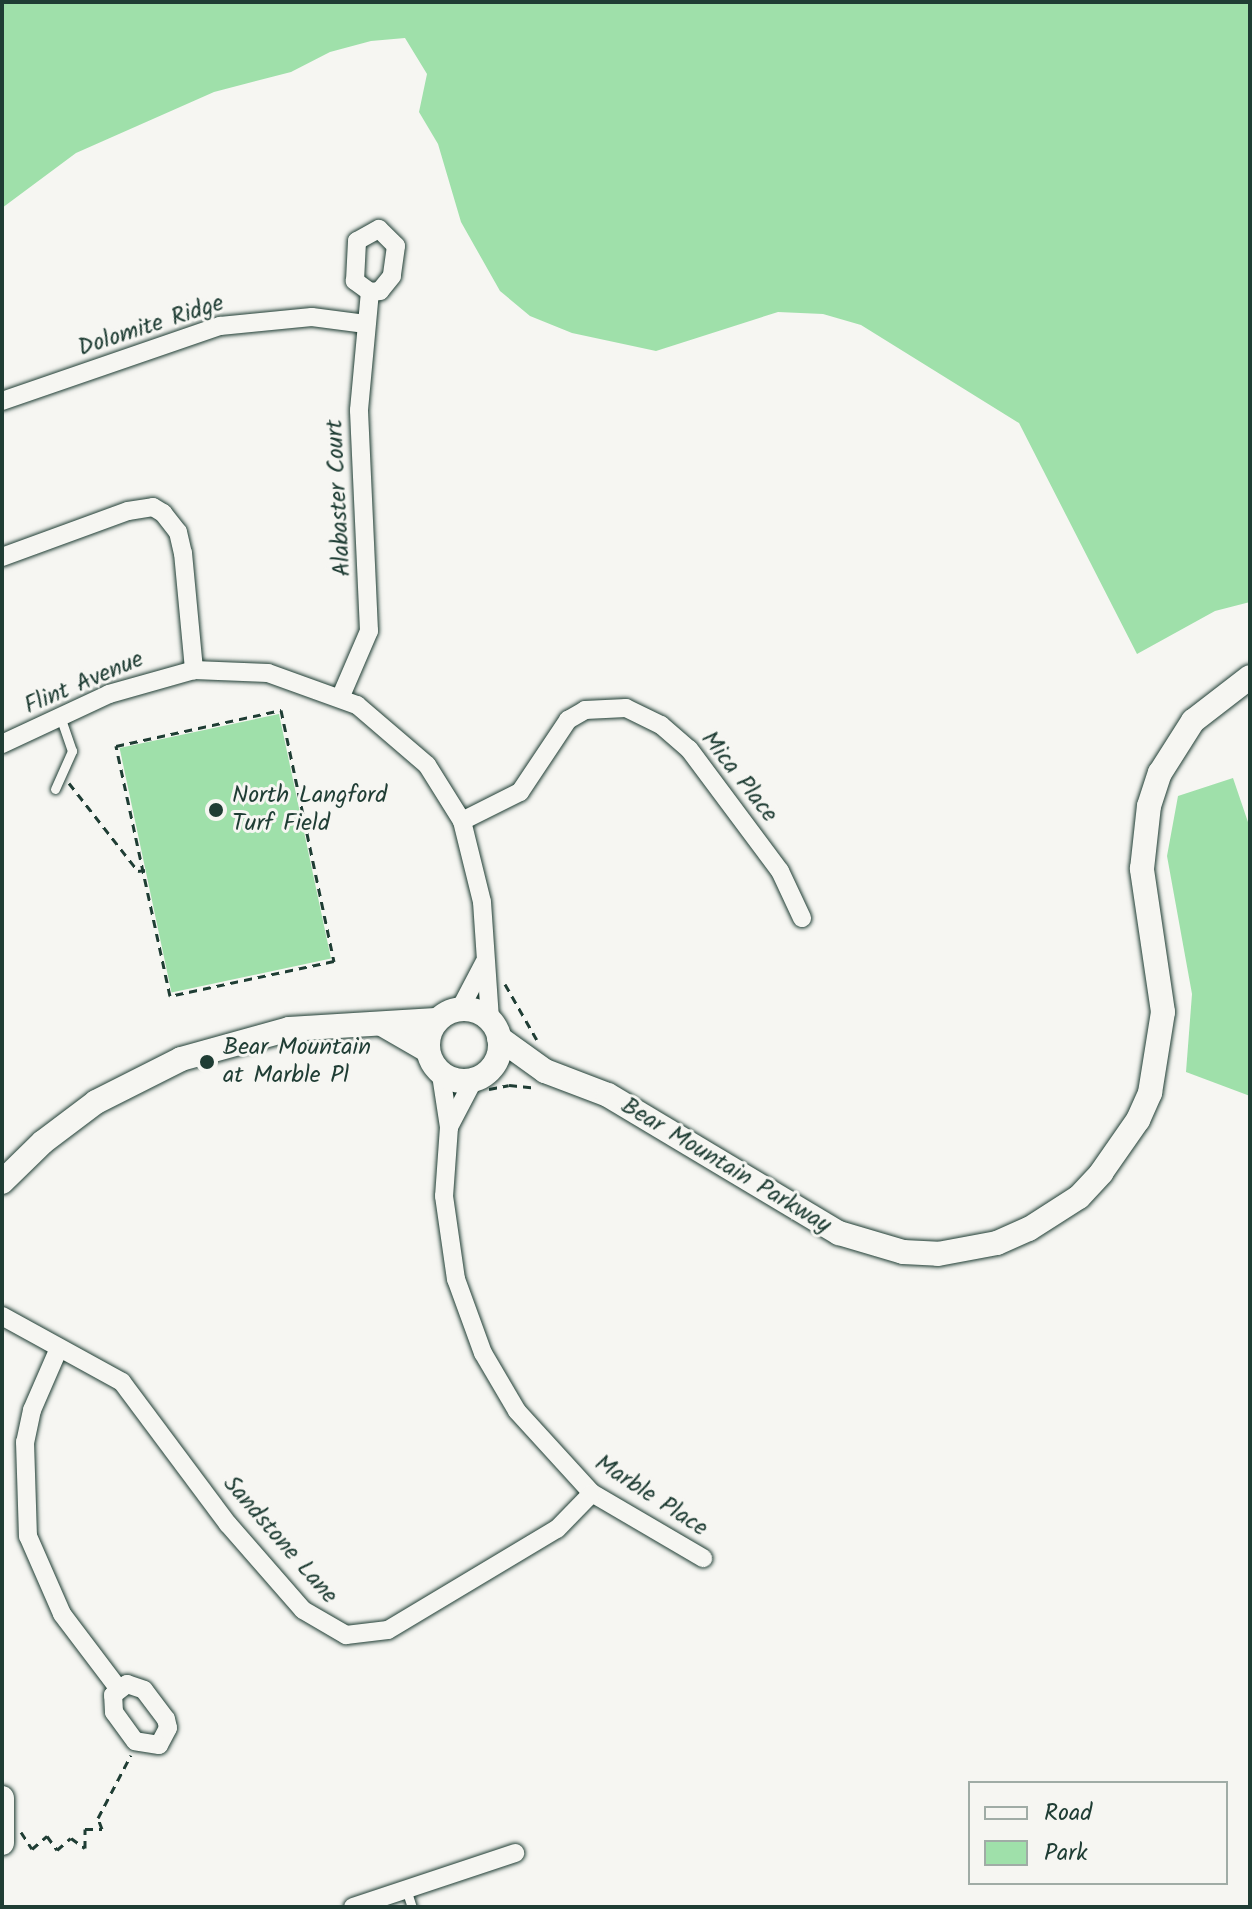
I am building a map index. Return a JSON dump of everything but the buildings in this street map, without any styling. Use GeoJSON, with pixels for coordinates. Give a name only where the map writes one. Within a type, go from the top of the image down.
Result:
{"type":"FeatureCollection","features":[{"type":"Feature","properties":{"kind":"street","name":"Alabaster Court"},"geometry":{"type":"LineString","coordinates":[[341,696],[369,631],[359,410],[370,292]]}},
{"type":"Feature","properties":{"kind":"street","name":"Dolomite Ridge"},"geometry":{"type":"LineString","coordinates":[[2,401],[220,326],[289,317],[366,324]]}},
{"type":"Feature","properties":{"kind":"street"},"geometry":{"type":"LineString","coordinates":[[2,557],[141,507],[163,513],[181,543],[194,670]]}},
{"type":"Feature","properties":{"kind":"street","name":"Flint Avenue"},"geometry":{"type":"LineString","coordinates":[[2,744],[137,683],[194,670],[268,673],[341,696],[410,747],[462,821],[481,891],[484,963],[494,1028]]}},
{"type":"Feature","properties":{"kind":"street","name":"Bear Mountain Parkway"},"geometry":{"type":"LineString","coordinates":[[482,1082],[539,1080],[608,1095],[816,1222],[870,1243],[938,1254],[997,1243],[1029,1229],[1079,1197],[1101,1173],[1122,1148],[1150,1093],[1163,1012],[1142,869],[1149,806],[1160,773],[1193,721],[1250,677]]}},
{"type":"Feature","properties":{"kind":"street","name":"Mica Place"},"geometry":{"type":"LineString","coordinates":[[462,821],[530,783],[568,720],[585,710],[626,708],[661,725],[689,749],[780,871],[802,918]]}},
{"type":"Feature","properties":{"kind":"street","name":"Flint Avenue"},"geometry":{"type":"LineString","coordinates":[[460,1009],[484,963]]}},
{"type":"Feature","properties":{"kind":"street"},"geometry":{"type":"LineString","coordinates":[[2,1182],[43,1142],[96,1102],[181,1059],[289,1029],[436,1020],[460,1009],[494,1028],[500,1049],[482,1082],[441,1075],[427,1050],[382,1024]]}},
{"type":"Feature","properties":{"kind":"street"},"geometry":{"type":"LineString","coordinates":[[427,1050],[436,1020]]}},
{"type":"Feature","properties":{"kind":"street","name":"Bear Mountain Parkway"},"geometry":{"type":"LineString","coordinates":[[494,1028],[539,1080]]}},
{"type":"Feature","properties":{"kind":"street","name":"Marble Place"},"geometry":{"type":"LineString","coordinates":[[441,1075],[449,1127],[446,1222],[473,1333],[517,1411],[592,1493],[703,1558]]}},
{"type":"Feature","properties":{"kind":"street","name":"Marble Place"},"geometry":{"type":"LineString","coordinates":[[449,1127],[482,1082]]}},
{"type":"Feature","properties":{"kind":"street","name":"Sandstone Lane"},"geometry":{"type":"LineString","coordinates":[[2,1316],[131,1391],[228,1524],[303,1610],[346,1635],[388,1630],[557,1529],[592,1493]]}},
{"type":"Feature","properties":{"kind":"street"},"geometry":{"type":"LineString","coordinates":[[59,1348],[32,1410],[25,1442],[28,1536],[62,1614],[118,1688]]}},
{"type":"Feature","properties":{"kind":"street"},"geometry":{"type":"LineString","coordinates":[[2,1798],[9,1837]]}},
{"type":"Feature","properties":{"kind":"street"},"geometry":{"type":"LineString","coordinates":[[353,1907],[409,1898],[515,1853]]}},
{"type":"Feature","properties":{"kind":"lane"},"geometry":{"type":"LineString","coordinates":[[55,789],[64,777],[72,751],[60,717]]}},
{"type":"Feature","properties":{"kind":"path"},"geometry":{"type":"LineString","coordinates":[[281,710],[334,961],[170,996],[144,870],[116,746],[281,710]]}},
{"type":"Feature","properties":{"kind":"path"},"geometry":{"type":"LineString","coordinates":[[64,777],[138,871],[144,870]]}},
{"type":"Feature","properties":{"kind":"path"},"geometry":{"type":"LineString","coordinates":[[503,980],[540,1045]]}},
{"type":"Feature","properties":{"kind":"path"},"geometry":{"type":"LineString","coordinates":[[482,1082],[503,1085],[539,1080]]}},
{"type":"Feature","properties":{"kind":"path"},"geometry":{"type":"LineString","coordinates":[[9,1837],[25,1835],[32,1849],[47,1836],[57,1850],[71,1838],[85,1848],[85,1829],[102,1829],[98,1818],[133,1752]]}},
{"type":"Feature","properties":{"kind":"green space"},"geometry":{"type":"Polygon","coordinates":[[[2,2],[1250,2],[1250,602],[1215,611],[1137,654],[1019,423],[861,325],[823,314],[778,312],[656,351],[572,333],[530,316],[500,291],[461,222],[438,144],[419,112],[427,74],[405,38],[371,41],[330,52],[291,72],[214,92],[76,153],[2,208],[2,2]]]}},
{"type":"Feature","properties":{"kind":"green space","name":"North Langford Turf Field"},"geometry":{"type":"Polygon","coordinates":[[[279,714],[331,959],[172,992],[120,748],[279,714]]]}},
{"type":"Feature","properties":{"kind":"green space"},"geometry":{"type":"Polygon","coordinates":[[[1233,778],[1250,828],[1250,1096],[1186,1072],[1192,994],[1167,856],[1178,796],[1233,778]]]}},
{"type":"Feature","properties":{"kind":"place","name":"North Langford Turf Field"},"geometry":{"type":"Point","coordinates":[216,810]}},
{"type":"Feature","properties":{"kind":"place","name":"Bear Mountain at Marble Pl"},"geometry":{"type":"Point","coordinates":[207,1062]}}]}
